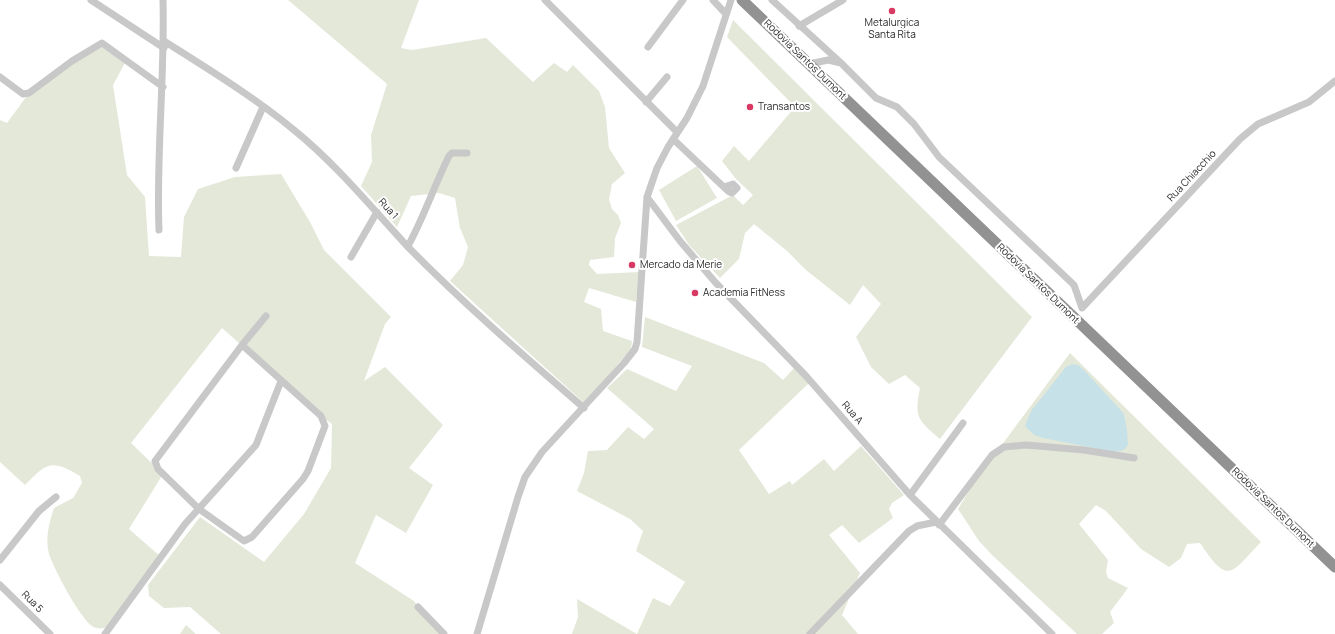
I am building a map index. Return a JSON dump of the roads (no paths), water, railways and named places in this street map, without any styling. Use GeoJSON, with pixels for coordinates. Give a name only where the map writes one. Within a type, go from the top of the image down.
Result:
{"type":"FeatureCollection","features":[{"type":"Feature","properties":{"kind":"highway","name":"Rodovia Santos Dumont"},"geometry":{"type":"LineString","coordinates":[[743,0],[1335,567]]}},
{"type":"Feature","properties":{"kind":"street","name":"Rua 1"},"geometry":{"type":"LineString","coordinates":[[92,0],[263,107],[294,130],[320,153],[408,246],[488,326],[584,408]]}},
{"type":"Feature","properties":{"kind":"street"},"geometry":{"type":"LineString","coordinates":[[159,230],[159,153],[163,87],[164,0]]}},
{"type":"Feature","properties":{"kind":"street"},"geometry":{"type":"LineString","coordinates":[[545,0],[646,102],[724,187]]}},
{"type":"Feature","properties":{"kind":"street"},"geometry":{"type":"LineString","coordinates":[[648,47],[683,0]]}},
{"type":"Feature","properties":{"kind":"street"},"geometry":{"type":"LineString","coordinates":[[713,0],[726,14]]}},
{"type":"Feature","properties":{"kind":"street"},"geometry":{"type":"LineString","coordinates":[[477,634],[508,525],[525,477],[542,452],[584,408],[628,358],[637,342],[647,197],[657,168],[703,86],[730,0]]}},
{"type":"Feature","properties":{"kind":"street"},"geometry":{"type":"LineString","coordinates":[[772,0],[841,63]]}},
{"type":"Feature","properties":{"kind":"street"},"geometry":{"type":"LineString","coordinates":[[799,26],[843,0]]}},
{"type":"Feature","properties":{"kind":"street"},"geometry":{"type":"LineString","coordinates":[[0,77],[20,92],[29,93],[72,61],[102,43],[163,87]]}},
{"type":"Feature","properties":{"kind":"street"},"geometry":{"type":"LineString","coordinates":[[809,64],[828,60],[841,63]]}},
{"type":"Feature","properties":{"kind":"street","name":"Rua Chiacchio"},"geometry":{"type":"LineString","coordinates":[[841,63],[876,98],[893,104],[902,111],[939,157],[1072,283],[1082,308],[1240,139],[1265,120],[1309,102],[1335,81]]}},
{"type":"Feature","properties":{"kind":"street"},"geometry":{"type":"LineString","coordinates":[[646,102],[667,77]]}},
{"type":"Feature","properties":{"kind":"street"},"geometry":{"type":"LineString","coordinates":[[236,168],[263,107]]}},
{"type":"Feature","properties":{"kind":"street"},"geometry":{"type":"LineString","coordinates":[[408,246],[419,227],[429,199],[449,156],[452,153],[467,153]]}},
{"type":"Feature","properties":{"kind":"street","name":"Rua A"},"geometry":{"type":"LineString","coordinates":[[647,197],[680,241],[716,282],[806,376],[910,495],[1052,634]]}},
{"type":"Feature","properties":{"kind":"street"},"geometry":{"type":"LineString","coordinates":[[350,257],[377,212]]}},
{"type":"Feature","properties":{"kind":"street"},"geometry":{"type":"LineString","coordinates":[[242,345],[318,413],[324,422],[322,436],[306,475],[247,541],[242,541],[200,508],[158,469],[155,461],[242,345],[266,316]]}},
{"type":"Feature","properties":{"kind":"street"},"geometry":{"type":"LineString","coordinates":[[105,634],[175,537],[256,445],[281,381]]}},
{"type":"Feature","properties":{"kind":"street"},"geometry":{"type":"LineString","coordinates":[[910,495],[963,423]]}},
{"type":"Feature","properties":{"kind":"street"},"geometry":{"type":"LineString","coordinates":[[810,634],[904,534],[916,526],[938,523],[992,455],[1004,447],[1011,445],[1041,446],[1084,450],[1134,458]]}},
{"type":"Feature","properties":{"kind":"street"},"geometry":{"type":"LineString","coordinates":[[0,560],[39,512],[56,497]]}},
{"type":"Feature","properties":{"kind":"street","name":"Rua 5"},"geometry":{"type":"LineString","coordinates":[[0,585],[50,634]]}},
{"type":"Feature","properties":{"kind":"street"},"geometry":{"type":"LineString","coordinates":[[418,607],[444,634]]}},
{"type":"Feature","properties":{"kind":"water"},"geometry":{"type":"Polygon","coordinates":[[[1072,364],[1078,365],[1085,371],[1124,414],[1128,445],[1124,450],[1114,452],[1043,438],[1034,435],[1025,426],[1031,411],[1066,367],[1072,364]]]}},
{"type":"Feature","properties":{"kind":"place","name":"Metalurgica Santa Rita"},"geometry":{"type":"Point","coordinates":[892,11]}},
{"type":"Feature","properties":{"kind":"place","name":"Transantos"},"geometry":{"type":"Point","coordinates":[750,107]}},
{"type":"Feature","properties":{"kind":"place","name":"Mercado da Merie"},"geometry":{"type":"Point","coordinates":[632,265]}},
{"type":"Feature","properties":{"kind":"place","name":"Academia FitNess"},"geometry":{"type":"Point","coordinates":[695,293]}}]}
